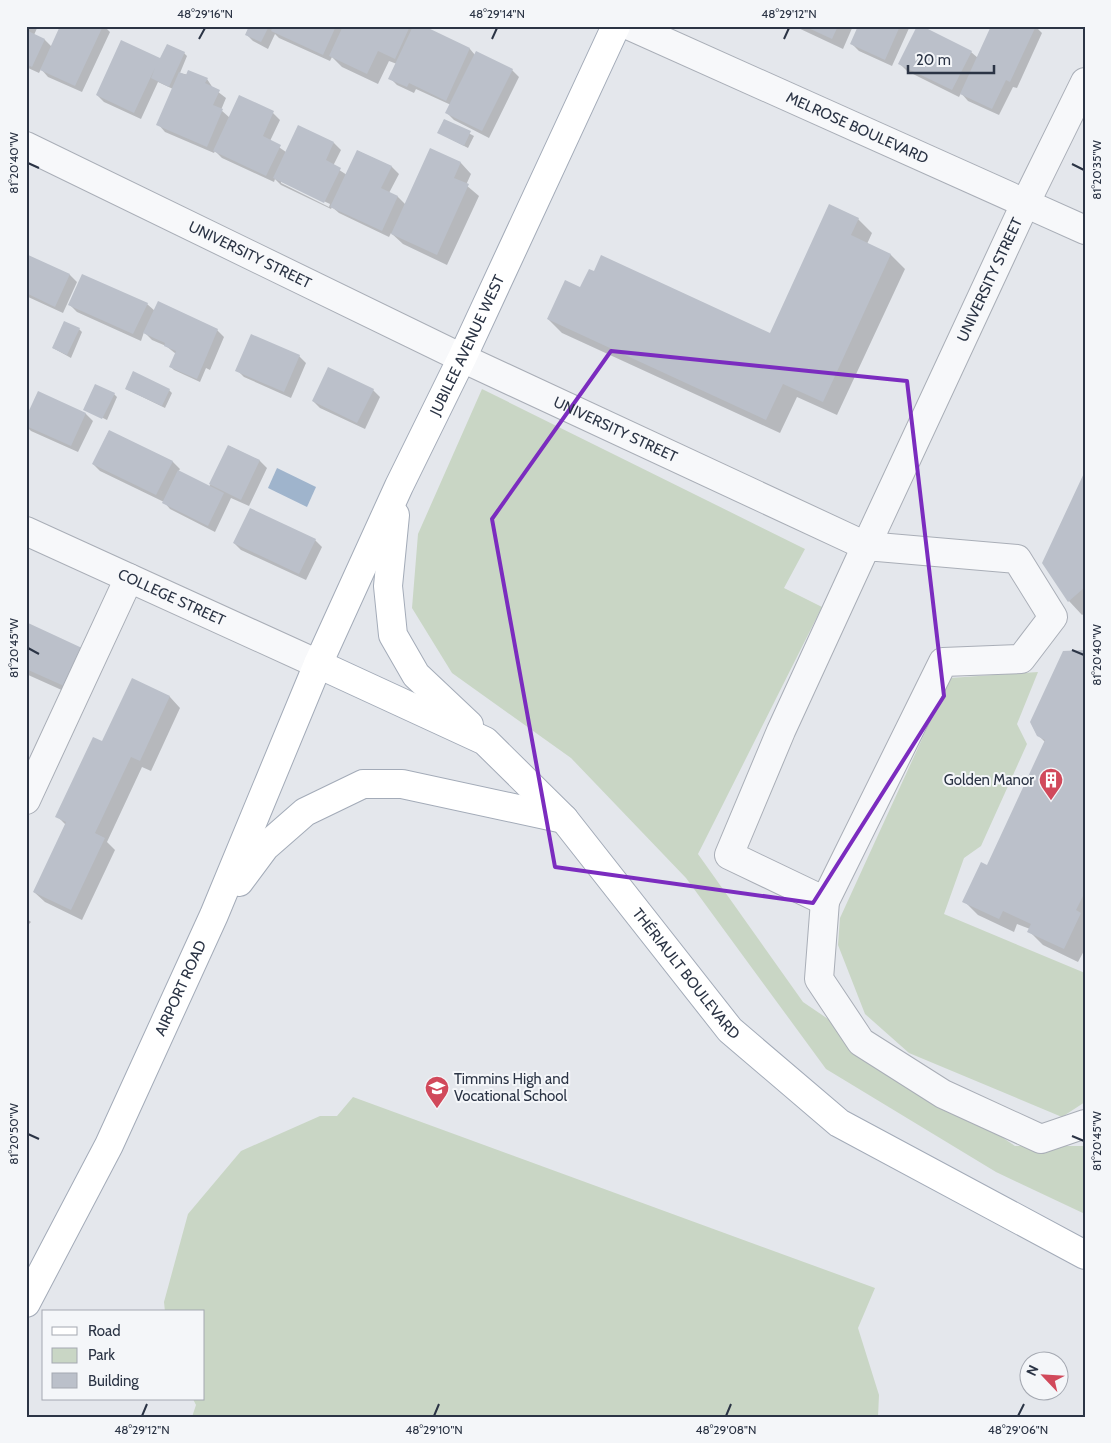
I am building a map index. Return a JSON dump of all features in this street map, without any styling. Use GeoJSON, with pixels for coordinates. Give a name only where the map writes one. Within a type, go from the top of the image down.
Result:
{"type":"FeatureCollection","features":[{"type":"Feature","properties":{"kind":"main road","name":"JUBILEE AVENUE WEST"},"geometry":{"type":"LineString","coordinates":[[318,664],[399,486],[462,358],[616,26]]}},
{"type":"Feature","properties":{"kind":"main road"},"geometry":{"type":"LineString","coordinates":[[399,486],[389,556],[388,586],[393,635],[416,675],[485,741]]}},
{"type":"Feature","properties":{"kind":"main road","name":"THÉRIAULT BOULEVARD"},"geometry":{"type":"LineString","coordinates":[[318,664],[485,741],[564,819],[730,1030],[839,1123],[1085,1256]]}},
{"type":"Feature","properties":{"kind":"main road","name":"AIRPORT ROAD"},"geometry":{"type":"LineString","coordinates":[[26,1303],[109,1146],[214,915],[318,664]]}},
{"type":"Feature","properties":{"kind":"main road"},"geometry":{"type":"LineString","coordinates":[[214,915],[264,847],[305,812],[363,784],[402,784],[564,819]]}},
{"type":"Feature","properties":{"kind":"street","name":"MELROSE BOULEVARD"},"geometry":{"type":"LineString","coordinates":[[630,26],[1085,230]]}},
{"type":"Feature","properties":{"kind":"street","name":"UNIVERSITY STREET"},"geometry":{"type":"LineString","coordinates":[[26,146],[462,358],[866,546],[1025,204],[1085,82]]}},
{"type":"Feature","properties":{"kind":"street","name":"COLLEGE STREET"},"geometry":{"type":"LineString","coordinates":[[26,531],[318,664]]}},
{"type":"Feature","properties":{"kind":"street"},"geometry":{"type":"LineString","coordinates":[[825,901],[729,855],[781,731],[866,546],[1017,559],[1053,617],[1021,659],[943,662],[825,901],[819,979],[861,1042],[943,1094],[1041,1139],[1085,1124]]}},
{"type":"Feature","properties":{"kind":"street"},"geometry":{"type":"LineString","coordinates":[[29,789],[129,578]]}},
{"type":"Feature","properties":{"kind":"highlighted area"},"geometry":{"type":"Polygon","coordinates":[[[611,351],[907,381],[944,696],[813,903],[555,867],[492,519],[611,351]]]}},
{"type":"Feature","properties":{"kind":"green space"},"geometry":{"type":"Polygon","coordinates":[[[482,389],[805,549],[784,588],[822,607],[698,854],[803,1002],[1015,1146],[1085,1146],[1085,1214],[996,1172],[826,1069],[686,878],[571,758],[452,673],[412,608],[418,534],[482,389]]]}},
{"type":"Feature","properties":{"kind":"green space"},"geometry":{"type":"Polygon","coordinates":[[[1038,672],[1017,724],[1027,744],[981,846],[964,858],[944,914],[1085,973],[1085,1102],[1062,1117],[909,1053],[865,1014],[838,945],[840,918],[950,678],[1038,672]]]}},
{"type":"Feature","properties":{"kind":"green space"},"geometry":{"type":"Polygon","coordinates":[[[353,1097],[875,1288],[858,1328],[879,1395],[878,1417],[192,1417],[196,1405],[194,1400],[205,1400],[205,1310],[165,1310],[164,1302],[188,1214],[241,1151],[320,1116],[337,1116],[353,1097]]]}},
{"type":"Feature","properties":{"kind":"water"},"geometry":{"type":"Polygon","coordinates":[[[277,468],[316,487],[307,507],[268,488],[277,468]]]}},
{"type":"Feature","properties":{"kind":"building"},"geometry":{"type":"Polygon","coordinates":[[[60,26],[103,26],[75,86],[40,70],[60,26]]]}},
{"type":"Feature","properties":{"kind":"building"},"geometry":{"type":"Polygon","coordinates":[[[249,26],[269,26],[261,42],[245,35],[249,26]]]}},
{"type":"Feature","properties":{"kind":"building"},"geometry":{"type":"Polygon","coordinates":[[[273,26],[336,26],[323,55],[271,31],[273,26]]]}},
{"type":"Feature","properties":{"kind":"building"},"geometry":{"type":"Polygon","coordinates":[[[343,26],[410,26],[395,59],[378,51],[367,74],[329,56],[343,26]]]}},
{"type":"Feature","properties":{"kind":"building"},"geometry":{"type":"Polygon","coordinates":[[[413,26],[424,26],[470,48],[446,101],[409,83],[407,87],[388,79],[413,26]]]}},
{"type":"Feature","properties":{"kind":"building"},"geometry":{"type":"Polygon","coordinates":[[[804,26],[838,26],[832,39],[804,26]]]}},
{"type":"Feature","properties":{"kind":"building"},"geometry":{"type":"Polygon","coordinates":[[[858,26],[900,26],[885,60],[850,44],[858,26]]]}},
{"type":"Feature","properties":{"kind":"building"},"geometry":{"type":"Polygon","coordinates":[[[917,26],[922,26],[972,51],[952,90],[898,64],[917,26]]]}},
{"type":"Feature","properties":{"kind":"building"},"geometry":{"type":"Polygon","coordinates":[[[991,26],[1036,26],[1010,82],[1006,80],[992,109],[960,94],[991,26]]]}},
{"type":"Feature","properties":{"kind":"building"},"geometry":{"type":"Polygon","coordinates":[[[26,30],[45,39],[32,67],[26,64],[26,30]]]}},
{"type":"Feature","properties":{"kind":"building"},"geometry":{"type":"Polygon","coordinates":[[[121,40],[160,58],[167,44],[185,52],[169,87],[151,78],[155,68],[134,113],[96,95],[121,40]]]}},
{"type":"Feature","properties":{"kind":"building"},"geometry":{"type":"Polygon","coordinates":[[[476,51],[513,69],[482,131],[445,113],[476,51]]]}},
{"type":"Feature","properties":{"kind":"building"},"geometry":{"type":"Polygon","coordinates":[[[188,70],[208,78],[205,83],[220,90],[213,105],[223,109],[207,147],[156,125],[179,72],[186,75],[188,70]]]}},
{"type":"Feature","properties":{"kind":"building"},"geometry":{"type":"Polygon","coordinates":[[[239,95],[274,111],[263,136],[281,145],[266,176],[213,151],[239,95]]]}},
{"type":"Feature","properties":{"kind":"building"},"geometry":{"type":"Polygon","coordinates":[[[444,119],[471,131],[464,146],[437,133],[444,119]]]}},
{"type":"Feature","properties":{"kind":"building"},"geometry":{"type":"Polygon","coordinates":[[[298,125],[334,142],[326,160],[341,168],[324,203],[273,178],[298,125]]]}},
{"type":"Feature","properties":{"kind":"building"},"geometry":{"type":"Polygon","coordinates":[[[430,148],[461,162],[454,178],[469,184],[437,255],[391,234],[430,148]]]}},
{"type":"Feature","properties":{"kind":"building"},"geometry":{"type":"Polygon","coordinates":[[[357,150],[392,166],[381,188],[398,196],[382,231],[330,207],[357,150]]]}},
{"type":"Feature","properties":{"kind":"building"},"geometry":{"type":"Polygon","coordinates":[[[829,204],[859,218],[851,235],[891,254],[823,402],[783,384],[766,420],[547,319],[565,280],[580,287],[589,269],[594,271],[601,255],[770,333],[829,204]]]}},
{"type":"Feature","properties":{"kind":"building"},"geometry":{"type":"Polygon","coordinates":[[[26,254],[70,274],[55,307],[26,293],[26,254]]]}},
{"type":"Feature","properties":{"kind":"building"},"geometry":{"type":"Polygon","coordinates":[[[82,274],[148,303],[133,334],[68,305],[82,274]]]}},
{"type":"Feature","properties":{"kind":"building"},"geometry":{"type":"Polygon","coordinates":[[[158,301],[218,329],[197,379],[169,367],[176,351],[164,346],[165,343],[143,333],[158,301]]]}},
{"type":"Feature","properties":{"kind":"building"},"geometry":{"type":"Polygon","coordinates":[[[64,321],[80,328],[67,355],[52,348],[64,321]]]}},
{"type":"Feature","properties":{"kind":"building"},"geometry":{"type":"Polygon","coordinates":[[[251,334],[300,355],[284,392],[235,371],[251,334]]]}},
{"type":"Feature","properties":{"kind":"building"},"geometry":{"type":"Polygon","coordinates":[[[328,367],[374,389],[357,423],[312,401],[328,367]]]}},
{"type":"Feature","properties":{"kind":"building"},"geometry":{"type":"Polygon","coordinates":[[[133,371],[170,389],[162,406],[125,389],[133,371]]]}},
{"type":"Feature","properties":{"kind":"building"},"geometry":{"type":"Polygon","coordinates":[[[95,384],[115,393],[102,419],[83,410],[95,384]]]}},
{"type":"Feature","properties":{"kind":"building"},"geometry":{"type":"Polygon","coordinates":[[[38,391],[86,413],[71,446],[26,426],[26,417],[38,391]]]}},
{"type":"Feature","properties":{"kind":"building"},"geometry":{"type":"Polygon","coordinates":[[[109,430],[173,461],[156,495],[92,464],[109,430]]]}},
{"type":"Feature","properties":{"kind":"building"},"geometry":{"type":"Polygon","coordinates":[[[228,445],[260,460],[241,500],[209,484],[228,445]]]}},
{"type":"Feature","properties":{"kind":"building"},"geometry":{"type":"Polygon","coordinates":[[[178,470],[224,493],[208,526],[162,503],[178,470]]]}},
{"type":"Feature","properties":{"kind":"building"},"geometry":{"type":"Polygon","coordinates":[[[1085,471],[1085,587],[1068,602],[1042,563],[1085,471]]]}},
{"type":"Feature","properties":{"kind":"building"},"geometry":{"type":"Polygon","coordinates":[[[250,508],[316,539],[299,574],[233,543],[250,508]]]}},
{"type":"Feature","properties":{"kind":"building"},"geometry":{"type":"Polygon","coordinates":[[[26,622],[82,648],[64,686],[26,669],[26,622]]]}},
{"type":"Feature","properties":{"kind":"building","name":"Golden Manor"},"geometry":{"type":"Polygon","coordinates":[[[1085,650],[1085,892],[1076,910],[1081,913],[1064,949],[1027,932],[1031,924],[1003,911],[999,919],[962,902],[981,862],[987,865],[1045,740],[1037,736],[1030,722],[1063,651],[1085,650]]]}},
{"type":"Feature","properties":{"kind":"building"},"geometry":{"type":"Polygon","coordinates":[[[132,678],[170,696],[140,761],[131,757],[95,833],[105,838],[71,910],[33,892],[66,822],[55,817],[93,737],[102,741],[132,678]]]}},
{"type":"Feature","properties":{"kind":"place","name":"Golden Manor"},"geometry":{"type":"Point","coordinates":[1051,801]}},
{"type":"Feature","properties":{"kind":"place","name":"Timmins High and Vocational School"},"geometry":{"type":"Point","coordinates":[437,1109]}}]}
